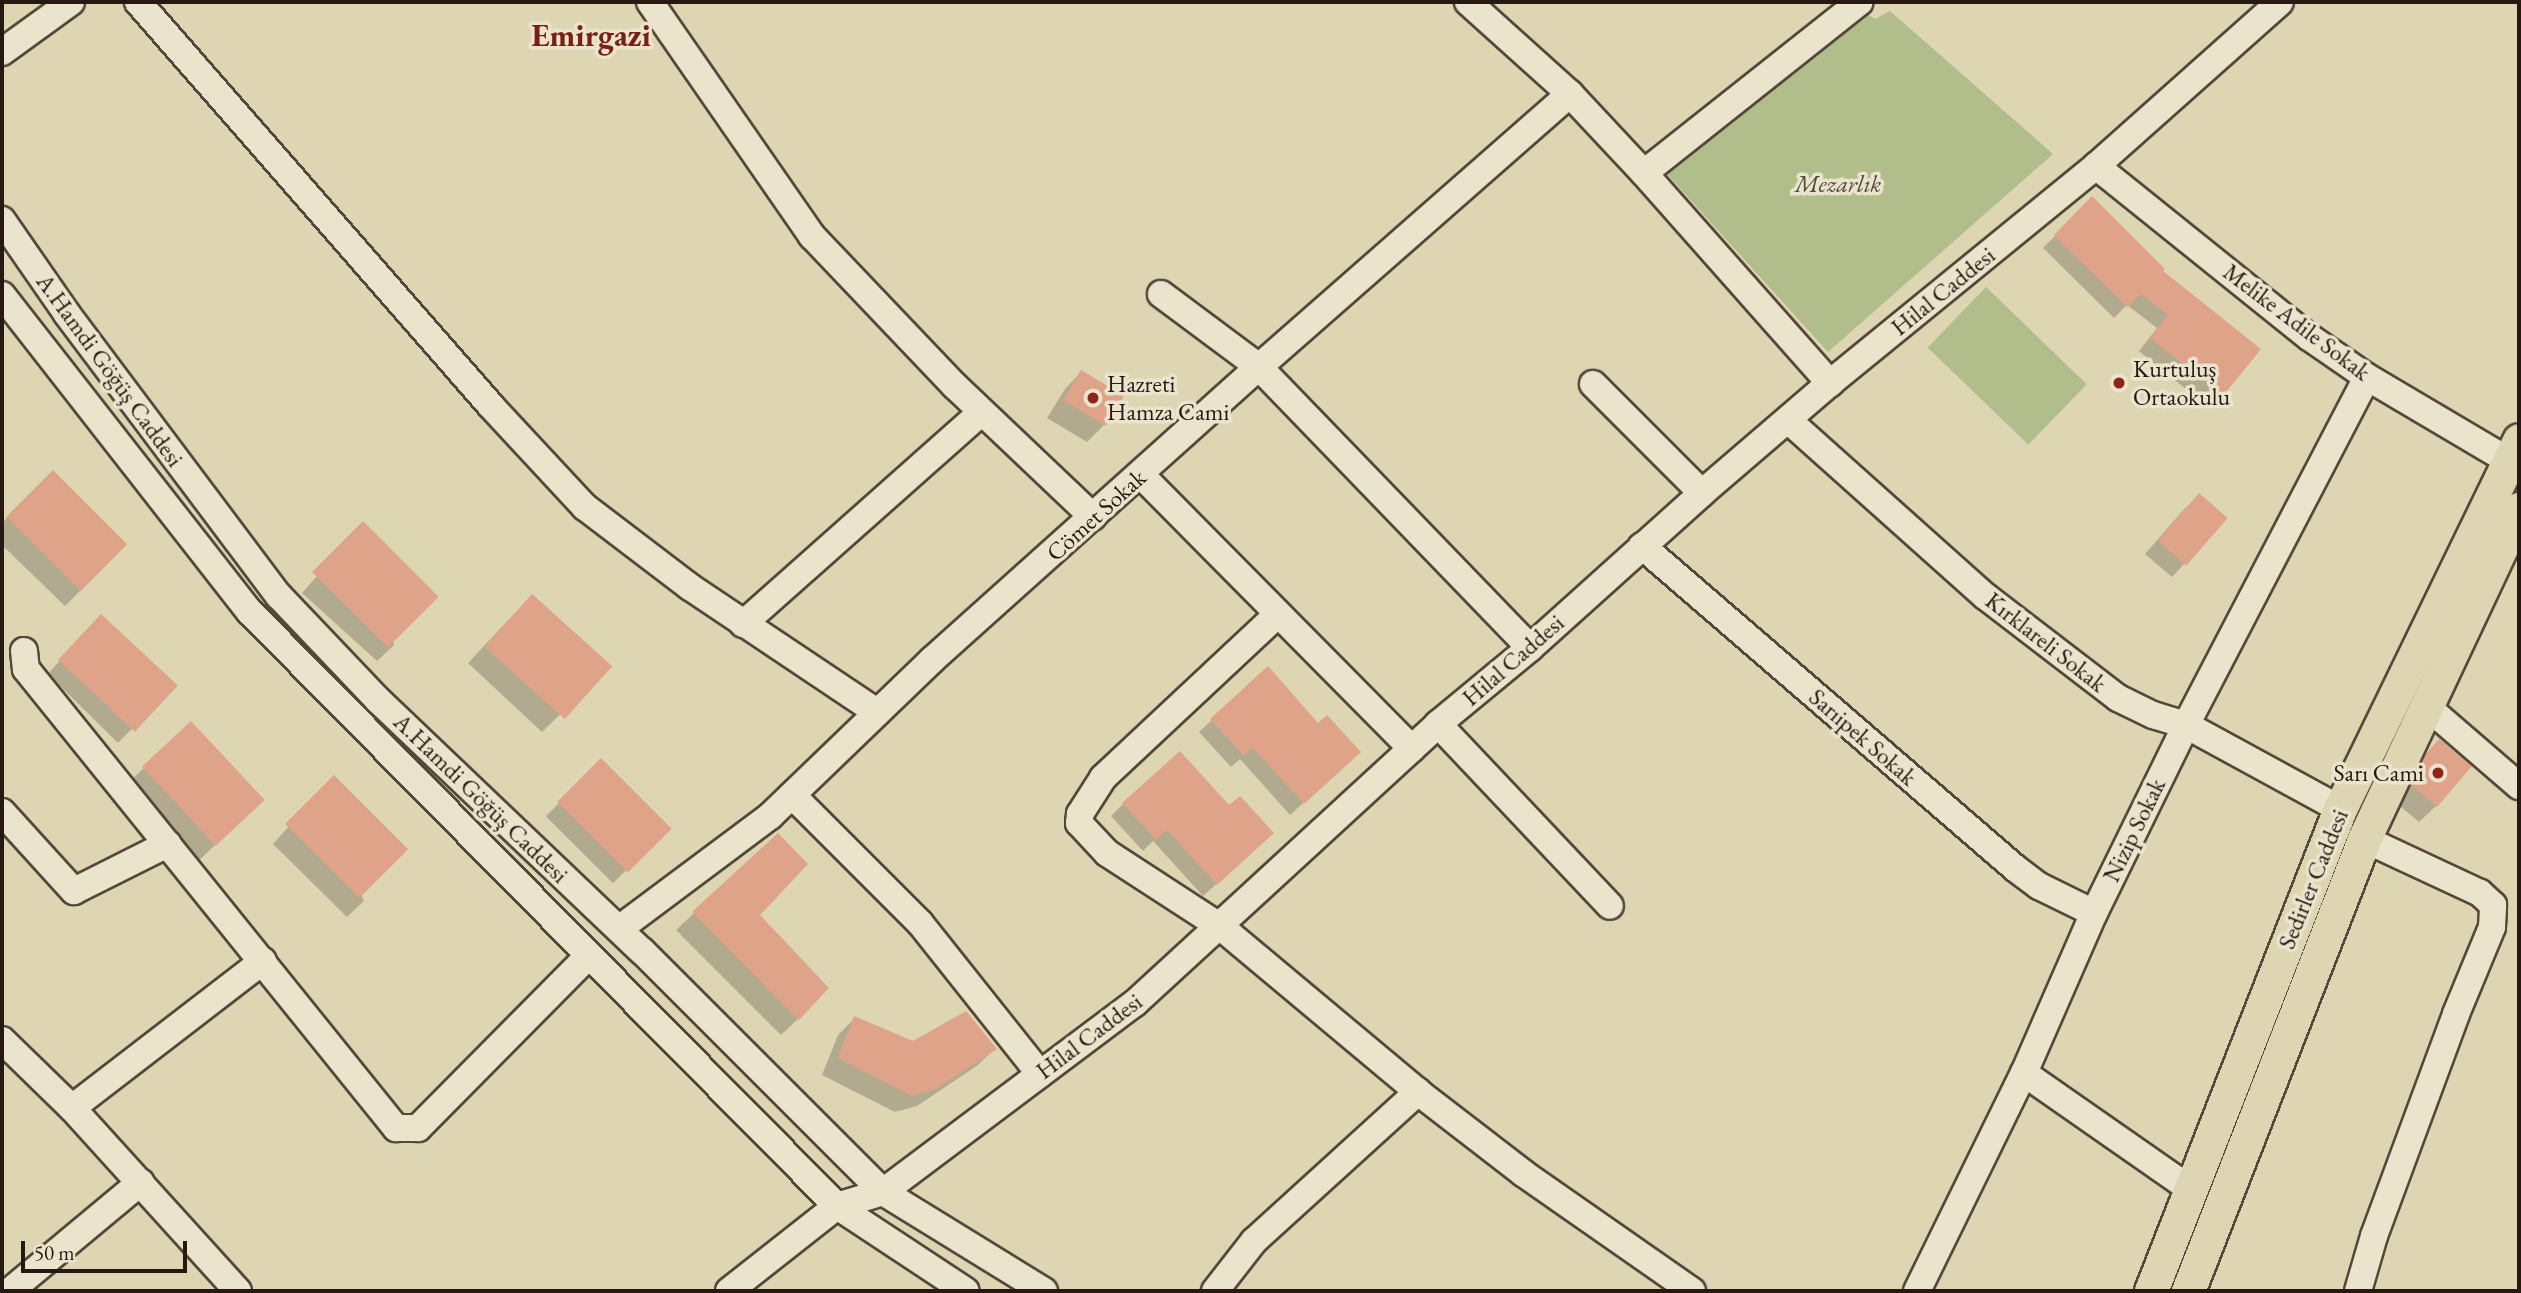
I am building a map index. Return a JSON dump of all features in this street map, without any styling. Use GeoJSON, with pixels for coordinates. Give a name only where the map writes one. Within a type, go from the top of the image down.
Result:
{"type":"FeatureCollection","features":[{"type":"Feature","properties":{"kind":"main road","name":"Sedirler Caddesi"},"geometry":{"type":"LineString","coordinates":[[2151,1291],[2340,810],[2514,451]]}},
{"type":"Feature","properties":{"kind":"main road","name":"Sedirler Caddesi"},"geometry":{"type":"LineString","coordinates":[[2188,1291],[2364,839],[2424,705],[2519,509]]}},
{"type":"Feature","properties":{"kind":"street"},"geometry":{"type":"LineString","coordinates":[[2,52],[71,2]]}},
{"type":"Feature","properties":{"kind":"street"},"geometry":{"type":"LineString","coordinates":[[138,2],[491,406],[585,507],[743,624],[877,712]]}},
{"type":"Feature","properties":{"kind":"street"},"geometry":{"type":"LineString","coordinates":[[650,2],[812,236],[982,412],[1093,517]]}},
{"type":"Feature","properties":{"kind":"street"},"geometry":{"type":"LineString","coordinates":[[1468,2],[1570,94],[1644,173],[1830,383]]}},
{"type":"Feature","properties":{"kind":"street"},"geometry":{"type":"LineString","coordinates":[[1644,173],[1860,2]]}},
{"type":"Feature","properties":{"kind":"street","name":"Hilal Caddesi"},"geometry":{"type":"LineString","coordinates":[[729,1291],[837,1206],[883,1192],[1135,1003],[1221,927],[1438,724],[1530,648],[1702,493],[1830,383],[2096,166],[2280,2]]}},
{"type":"Feature","properties":{"kind":"street","name":"Cömet Sokak"},"geometry":{"type":"LineString","coordinates":[[618,929],[770,816],[877,712],[1259,367],[1570,94]]}},
{"type":"Feature","properties":{"kind":"street","name":"Melike Adile Sokak"},"geometry":{"type":"LineString","coordinates":[[2096,166],[2309,337],[2367,377],[2514,451]]}},
{"type":"Feature","properties":{"kind":"street","name":"A.Hamdi Göğüş Caddesi"},"geometry":{"type":"LineString","coordinates":[[2,220],[67,314],[279,596],[378,699],[618,929],[883,1192],[1044,1291]]}},
{"type":"Feature","properties":{"kind":"street"},"geometry":{"type":"LineString","coordinates":[[1161,294],[1259,367],[1530,648]]}},
{"type":"Feature","properties":{"kind":"street","name":"A.Hamdi Göğüş Caddesi"},"geometry":{"type":"LineString","coordinates":[[2,295],[250,612],[837,1206],[967,1291]]}},
{"type":"Feature","properties":{"kind":"street","name":"Nizip Sokak"},"geometry":{"type":"LineString","coordinates":[[1917,1291],[2024,1073],[2094,913],[2186,725],[2367,377]]}},
{"type":"Feature","properties":{"kind":"street"},"geometry":{"type":"LineString","coordinates":[[1593,384],[1702,493]]}},
{"type":"Feature","properties":{"kind":"street"},"geometry":{"type":"LineString","coordinates":[[743,624],[982,412]]}},
{"type":"Feature","properties":{"kind":"street","name":"Kırklareli Sokak"},"geometry":{"type":"LineString","coordinates":[[1788,420],[1996,604],[2118,698],[2153,715],[2186,725],[2340,810]]}},
{"type":"Feature","properties":{"kind":"street"},"geometry":{"type":"LineString","coordinates":[[1141,475],[1412,749]]}},
{"type":"Feature","properties":{"kind":"street","name":"Sarıipek Sokak"},"geometry":{"type":"LineString","coordinates":[[1642,547],[2015,868],[2048,891],[2094,913]]}},
{"type":"Feature","properties":{"kind":"street"},"geometry":{"type":"LineString","coordinates":[[1278,614],[1103,778],[1080,814],[1079,823],[1087,835],[1107,853],[1221,927],[1418,1092],[1523,1173],[1692,1291]]}},
{"type":"Feature","properties":{"kind":"street"},"geometry":{"type":"LineString","coordinates":[[24,651],[26,669],[396,1128],[418,1128],[589,955]]}},
{"type":"Feature","properties":{"kind":"street"},"geometry":{"type":"LineString","coordinates":[[2424,705],[2519,786]]}},
{"type":"Feature","properties":{"kind":"street"},"geometry":{"type":"LineString","coordinates":[[1438,724],[1610,906]]}},
{"type":"Feature","properties":{"kind":"street"},"geometry":{"type":"LineString","coordinates":[[792,795],[920,923],[1040,1074]]}},
{"type":"Feature","properties":{"kind":"street"},"geometry":{"type":"LineString","coordinates":[[2,812],[75,891],[168,844]]}},
{"type":"Feature","properties":{"kind":"street"},"geometry":{"type":"LineString","coordinates":[[2358,1291],[2374,1236],[2456,1014],[2492,927],[2493,905],[2480,892],[2364,839]]}},
{"type":"Feature","properties":{"kind":"street"},"geometry":{"type":"LineString","coordinates":[[72,1108],[263,961]]}},
{"type":"Feature","properties":{"kind":"street"},"geometry":{"type":"LineString","coordinates":[[2,1040],[72,1108],[238,1291]]}},
{"type":"Feature","properties":{"kind":"street"},"geometry":{"type":"LineString","coordinates":[[2024,1073],[2190,1189]]}},
{"type":"Feature","properties":{"kind":"street"},"geometry":{"type":"LineString","coordinates":[[1215,1291],[1254,1241],[1418,1092]]}},
{"type":"Feature","properties":{"kind":"street"},"geometry":{"type":"LineString","coordinates":[[10,1291],[141,1182]]}},
{"type":"Feature","properties":{"kind":"green space","name":"Mezarlık"},"geometry":{"type":"Polygon","coordinates":[[[1863,11],[1875,19],[1890,11],[2053,154],[1828,352],[1665,172],[1863,11]]]}},
{"type":"Feature","properties":{"kind":"green space"},"geometry":{"type":"Polygon","coordinates":[[[1986,287],[2087,384],[2028,445],[1928,347],[1986,287]]]}},
{"type":"Feature","properties":{"kind":"building"},"geometry":{"type":"Polygon","coordinates":[[[2092,196],[2165,269],[2163,271],[2261,349],[2223,396],[2150,338],[2168,315],[2141,294],[2127,307],[2054,235],[2092,196]]]}},
{"type":"Feature","properties":{"kind":"building","name":"Hazreti Hamza Cami"},"geometry":{"type":"Polygon","coordinates":[[[1081,370],[1124,396],[1106,426],[1063,400],[1081,370]]]}},
{"type":"Feature","properties":{"kind":"building"},"geometry":{"type":"Polygon","coordinates":[[[53,470],[127,544],[81,591],[6,517],[53,470]]]}},
{"type":"Feature","properties":{"kind":"building"},"geometry":{"type":"Polygon","coordinates":[[[2199,493],[2228,518],[2186,565],[2158,541],[2199,493]]]}},
{"type":"Feature","properties":{"kind":"building"},"geometry":{"type":"Polygon","coordinates":[[[363,521],[439,597],[388,648],[312,572],[363,521]]]}},
{"type":"Feature","properties":{"kind":"building"},"geometry":{"type":"Polygon","coordinates":[[[532,594],[612,666],[565,719],[484,647],[532,594]]]}},
{"type":"Feature","properties":{"kind":"building"},"geometry":{"type":"Polygon","coordinates":[[[101,614],[178,686],[135,732],[58,660],[101,614]]]}},
{"type":"Feature","properties":{"kind":"building"},"geometry":{"type":"Polygon","coordinates":[[[1268,666],[1318,723],[1327,715],[1361,752],[1304,804],[1253,748],[1244,756],[1210,719],[1268,666]]]}},
{"type":"Feature","properties":{"kind":"building"},"geometry":{"type":"Polygon","coordinates":[[[191,721],[265,800],[216,846],[142,767],[191,721]]]}},
{"type":"Feature","properties":{"kind":"building","name":"Sarı Cami"},"geometry":{"type":"Polygon","coordinates":[[[2439,739],[2472,766],[2437,807],[2411,785],[2424,756],[2439,739]]]}},
{"type":"Feature","properties":{"kind":"building"},"geometry":{"type":"Polygon","coordinates":[[[1180,751],[1229,805],[1240,796],[1274,833],[1217,885],[1167,830],[1156,840],[1122,803],[1180,751]]]}},
{"type":"Feature","properties":{"kind":"building"},"geometry":{"type":"Polygon","coordinates":[[[601,758],[672,829],[628,873],[557,802],[601,758]]]}},
{"type":"Feature","properties":{"kind":"building"},"geometry":{"type":"Polygon","coordinates":[[[334,775],[408,849],[359,898],[285,824],[334,775]]]}},
{"type":"Feature","properties":{"kind":"building"},"geometry":{"type":"Polygon","coordinates":[[[778,833],[808,864],[760,915],[829,988],[799,1020],[692,912],[778,833]]]}},
{"type":"Feature","properties":{"kind":"building"},"geometry":{"type":"Polygon","coordinates":[[[966,1011],[997,1049],[936,1089],[912,1096],[838,1058],[854,1016],[913,1041],[966,1011]]]}},
{"type":"Feature","properties":{"kind":"place","name":"Kurtuluş Ortaokulu"},"geometry":{"type":"Point","coordinates":[2119,383]}},
{"type":"Feature","properties":{"kind":"place","name":"Hazreti Hamza Cami"},"geometry":{"type":"Point","coordinates":[1093,398]}},
{"type":"Feature","properties":{"kind":"place","name":"Sarı Cami"},"geometry":{"type":"Point","coordinates":[2438,773]}},
{"type":"Feature","properties":{"kind":"district","name":"Emirgazi"},"geometry":{"type":"Point","coordinates":[591,35]}}]}
